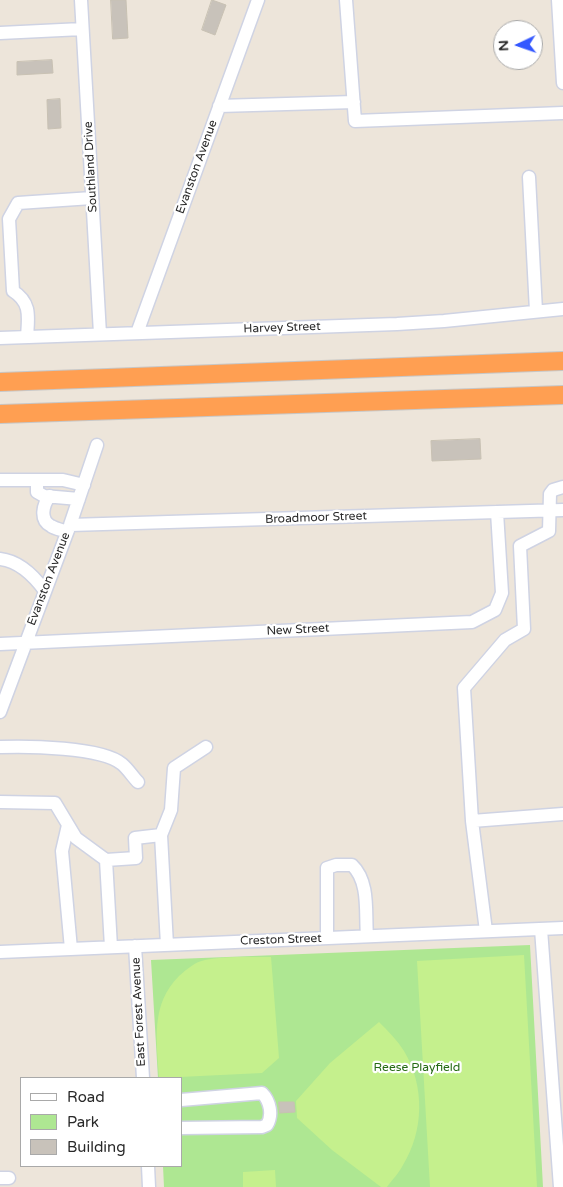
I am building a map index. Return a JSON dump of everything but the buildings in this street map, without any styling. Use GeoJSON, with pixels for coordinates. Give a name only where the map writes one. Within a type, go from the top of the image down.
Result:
{"type":"FeatureCollection","features":[{"type":"Feature","properties":{"kind":"highway"},"geometry":{"type":"LineString","coordinates":[[0,382],[563,361]]}},
{"type":"Feature","properties":{"kind":"highway"},"geometry":{"type":"LineString","coordinates":[[0,414],[563,395]]}},
{"type":"Feature","properties":{"kind":"street","name":"Southland Drive"},"geometry":{"type":"LineString","coordinates":[[81,0],[100,334]]}},
{"type":"Feature","properties":{"kind":"street","name":"Evanston Avenue"},"geometry":{"type":"LineString","coordinates":[[137,334],[258,0]]}},
{"type":"Feature","properties":{"kind":"street"},"geometry":{"type":"LineString","coordinates":[[346,0],[355,120],[563,113]]}},
{"type":"Feature","properties":{"kind":"street"},"geometry":{"type":"LineString","coordinates":[[558,0],[563,83]]}},
{"type":"Feature","properties":{"kind":"street"},"geometry":{"type":"LineString","coordinates":[[0,32],[82,29]]}},
{"type":"Feature","properties":{"kind":"street"},"geometry":{"type":"LineString","coordinates":[[219,106],[354,102]]}},
{"type":"Feature","properties":{"kind":"street"},"geometry":{"type":"LineString","coordinates":[[529,177],[536,311]]}},
{"type":"Feature","properties":{"kind":"street"},"geometry":{"type":"LineString","coordinates":[[27,337],[28,309],[18,294],[13,291],[9,219],[18,203],[92,198]]}},
{"type":"Feature","properties":{"kind":"street","name":"Harvey Street"},"geometry":{"type":"LineString","coordinates":[[0,338],[426,322],[563,309]]}},
{"type":"Feature","properties":{"kind":"street","name":"Evanston Avenue"},"geometry":{"type":"LineString","coordinates":[[0,712],[69,528],[97,445]]}},
{"type":"Feature","properties":{"kind":"street"},"geometry":{"type":"LineString","coordinates":[[0,480],[68,480],[84,485]]}},
{"type":"Feature","properties":{"kind":"street"},"geometry":{"type":"LineString","coordinates":[[37,480],[37,492],[44,496],[79,498]]}},
{"type":"Feature","properties":{"kind":"street"},"geometry":{"type":"LineString","coordinates":[[486,930],[472,821],[464,688],[505,640],[524,629],[520,546],[549,531],[550,494],[553,490],[563,487]]}},
{"type":"Feature","properties":{"kind":"street"},"geometry":{"type":"LineString","coordinates":[[50,496],[43,507],[45,520],[51,527],[69,528]]}},
{"type":"Feature","properties":{"kind":"street","name":"Broadmoor Street"},"geometry":{"type":"LineString","coordinates":[[69,528],[563,510]]}},
{"type":"Feature","properties":{"kind":"street","name":"New Street"},"geometry":{"type":"LineString","coordinates":[[0,644],[472,622],[495,610],[502,593],[498,512]]}},
{"type":"Feature","properties":{"kind":"street"},"geometry":{"type":"LineString","coordinates":[[0,559],[14,563],[32,576],[45,591]]}},
{"type":"Feature","properties":{"kind":"street"},"geometry":{"type":"LineString","coordinates":[[0,747],[33,746],[103,754],[122,764],[138,782]]}},
{"type":"Feature","properties":{"kind":"street"},"geometry":{"type":"LineString","coordinates":[[167,944],[161,835],[171,810],[174,768],[206,747]]}},
{"type":"Feature","properties":{"kind":"street"},"geometry":{"type":"LineString","coordinates":[[0,802],[55,802],[76,838],[106,860],[136,858],[135,838],[161,835]]}},
{"type":"Feature","properties":{"kind":"street"},"geometry":{"type":"LineString","coordinates":[[472,821],[563,814]]}},
{"type":"Feature","properties":{"kind":"street"},"geometry":{"type":"LineString","coordinates":[[68,825],[62,851],[71,949]]}},
{"type":"Feature","properties":{"kind":"street"},"geometry":{"type":"LineString","coordinates":[[106,860],[111,947]]}},
{"type":"Feature","properties":{"kind":"street"},"geometry":{"type":"LineString","coordinates":[[327,938],[327,868],[336,865],[352,865],[359,872],[364,884],[367,936]]}},
{"type":"Feature","properties":{"kind":"street","name":"Creston Street"},"geometry":{"type":"LineString","coordinates":[[0,952],[563,928]]}},
{"type":"Feature","properties":{"kind":"street"},"geometry":{"type":"LineString","coordinates":[[541,929],[560,1187]]}},
{"type":"Feature","properties":{"kind":"street","name":"East Forest Avenue"},"geometry":{"type":"LineString","coordinates":[[135,946],[143,1077]]}},
{"type":"Feature","properties":{"kind":"street"},"geometry":{"type":"LineString","coordinates":[[182,1100],[262,1093],[268,1099],[271,1119],[267,1125],[262,1127],[182,1128]]}},
{"type":"Feature","properties":{"kind":"street"},"geometry":{"type":"LineString","coordinates":[[148,1167],[149,1187]]}},
{"type":"Feature","properties":{"kind":"green space","name":"Reese Playfield"},"geometry":{"type":"Polygon","coordinates":[[[530,945],[543,1187],[164,1187],[163,1167],[182,1167],[182,1077],[158,1077],[151,960],[530,945]]]}},
{"type":"Feature","properties":{"kind":"green space"},"geometry":{"type":"Polygon","coordinates":[[[524,955],[537,1187],[430,1187],[417,961],[524,955]]]}},
{"type":"Feature","properties":{"kind":"green space"},"geometry":{"type":"Polygon","coordinates":[[[228,957],[271,957],[279,1058],[262,1073],[159,1077],[157,1024],[163,999],[179,976],[194,964],[205,960],[228,957]]]}},
{"type":"Feature","properties":{"kind":"green space"},"geometry":{"type":"Polygon","coordinates":[[[379,1022],[404,1051],[411,1065],[416,1079],[419,1108],[415,1138],[410,1152],[400,1171],[387,1187],[381,1187],[332,1150],[297,1118],[296,1101],[330,1063],[379,1022]]]}},
{"type":"Feature","properties":{"kind":"green space"},"geometry":{"type":"Polygon","coordinates":[[[275,1170],[276,1187],[243,1187],[243,1172],[275,1170]]]}}]}
